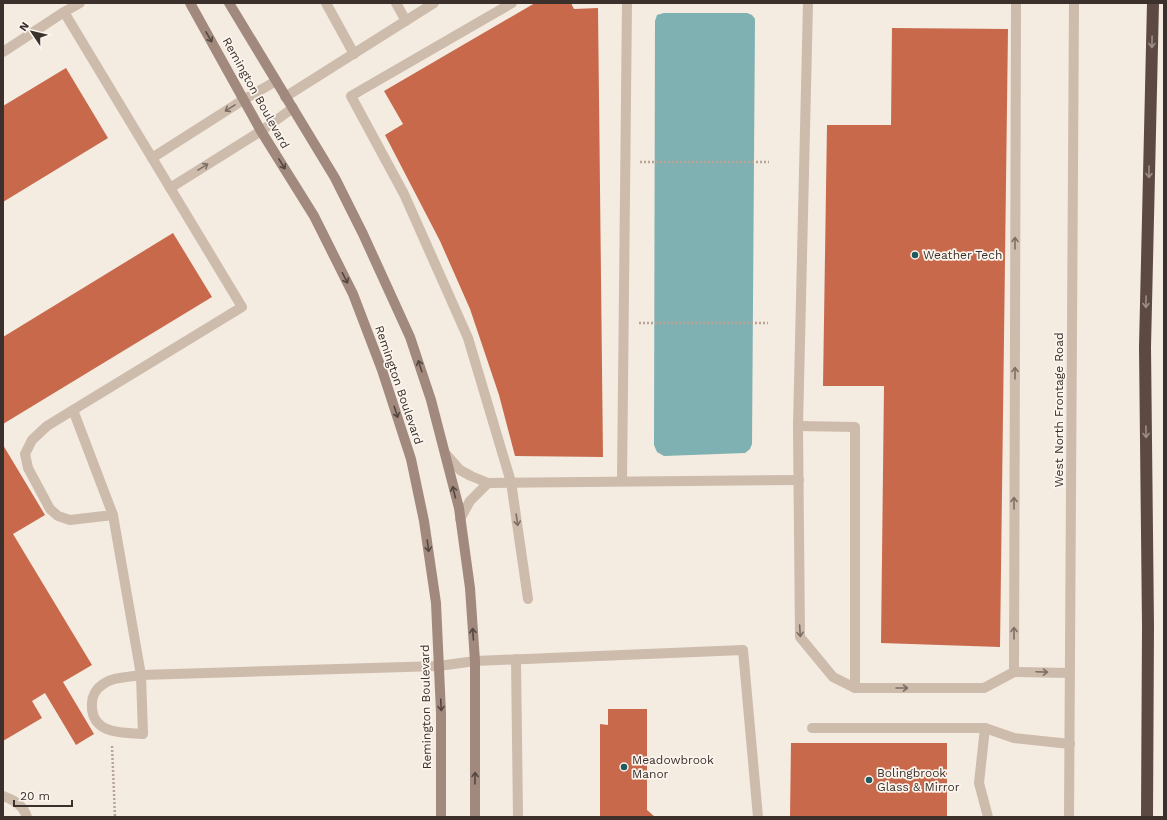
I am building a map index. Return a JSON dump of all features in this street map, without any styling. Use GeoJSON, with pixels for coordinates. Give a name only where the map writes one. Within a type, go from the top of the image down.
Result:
{"type":"FeatureCollection","features":[{"type":"Feature","properties":{"kind":"highway"},"geometry":{"type":"LineString","coordinates":[[1147,817],[1148,626],[1146,347],[1153,3]]}},
{"type":"Feature","properties":{"kind":"street"},"geometry":{"type":"LineString","coordinates":[[3,52],[80,3]]}},
{"type":"Feature","properties":{"kind":"street","name":"Remington Boulevard"},"geometry":{"type":"LineString","coordinates":[[190,3],[261,131],[314,216],[353,294],[382,370],[411,459],[424,521],[436,603],[441,713],[441,817]]}},
{"type":"Feature","properties":{"kind":"street","name":"Remington Boulevard"},"geometry":{"type":"LineString","coordinates":[[230,3],[339,186],[363,234],[410,337],[431,400],[460,519],[470,588],[475,661],[475,817]]}},
{"type":"Feature","properties":{"kind":"street"},"geometry":{"type":"LineString","coordinates":[[326,3],[354,54]]}},
{"type":"Feature","properties":{"kind":"street"},"geometry":{"type":"LineString","coordinates":[[396,3],[406,21]]}},
{"type":"Feature","properties":{"kind":"street"},"geometry":{"type":"LineString","coordinates":[[285,97],[434,3]]}},
{"type":"Feature","properties":{"kind":"street"},"geometry":{"type":"LineString","coordinates":[[512,3],[351,96],[404,194],[468,338],[511,482],[528,599]]}},
{"type":"Feature","properties":{"kind":"street"},"geometry":{"type":"LineString","coordinates":[[622,481],[627,3]]}},
{"type":"Feature","properties":{"kind":"street"},"geometry":{"type":"LineString","coordinates":[[808,3],[798,426],[800,637],[833,677],[855,688],[984,688],[1014,672],[1070,673]]}},
{"type":"Feature","properties":{"kind":"street"},"geometry":{"type":"LineString","coordinates":[[1014,672],[1016,3]]}},
{"type":"Feature","properties":{"kind":"street","name":"West North Frontage Road"},"geometry":{"type":"LineString","coordinates":[[1069,817],[1074,3]]}},
{"type":"Feature","properties":{"kind":"street"},"geometry":{"type":"LineString","coordinates":[[64,12],[242,307],[47,426],[32,440],[26,454],[28,468],[50,509],[58,516],[70,520],[113,515]]}},
{"type":"Feature","properties":{"kind":"street"},"geometry":{"type":"LineString","coordinates":[[152,158],[243,100],[276,81]]}},
{"type":"Feature","properties":{"kind":"street"},"geometry":{"type":"LineString","coordinates":[[170,188],[261,131],[293,108]]}},
{"type":"Feature","properties":{"kind":"street"},"geometry":{"type":"LineString","coordinates":[[73,410],[113,515],[141,675],[143,734],[107,730],[99,725],[94,717],[92,699],[96,691],[102,684],[110,680],[141,675],[439,666],[475,661],[743,650],[758,817]]}},
{"type":"Feature","properties":{"kind":"street"},"geometry":{"type":"LineString","coordinates":[[798,426],[855,427],[855,688]]}},
{"type":"Feature","properties":{"kind":"street"},"geometry":{"type":"LineString","coordinates":[[444,453],[460,470],[488,483],[799,480]]}},
{"type":"Feature","properties":{"kind":"street"},"geometry":{"type":"LineString","coordinates":[[460,519],[470,501],[488,483]]}},
{"type":"Feature","properties":{"kind":"street"},"geometry":{"type":"LineString","coordinates":[[516,659],[518,817]]}},
{"type":"Feature","properties":{"kind":"street"},"geometry":{"type":"LineString","coordinates":[[812,728],[985,728],[1014,738],[1070,744]]}},
{"type":"Feature","properties":{"kind":"street"},"geometry":{"type":"LineString","coordinates":[[985,728],[979,783],[988,817]]}},
{"type":"Feature","properties":{"kind":"street"},"geometry":{"type":"LineString","coordinates":[[3,796],[12,799],[20,805],[27,817]]}},
{"type":"Feature","properties":{"kind":"path"},"geometry":{"type":"LineString","coordinates":[[640,162],[769,162]]}},
{"type":"Feature","properties":{"kind":"path"},"geometry":{"type":"LineString","coordinates":[[639,323],[768,323]]}},
{"type":"Feature","properties":{"kind":"path"},"geometry":{"type":"LineString","coordinates":[[115,817],[112,744],[116,732]]}},
{"type":"Feature","properties":{"kind":"water"},"geometry":{"type":"Polygon","coordinates":[[[664,13],[747,13],[752,15],[755,19],[752,444],[750,449],[745,453],[664,456],[657,452],[654,445],[655,21],[657,15],[664,13]]]}},
{"type":"Feature","properties":{"kind":"building"},"geometry":{"type":"Polygon","coordinates":[[[535,3],[571,3],[574,9],[598,8],[603,457],[515,456],[499,395],[470,309],[440,241],[385,135],[403,124],[384,91],[535,3]]]}},
{"type":"Feature","properties":{"kind":"building","name":"Weather Tech"},"geometry":{"type":"Polygon","coordinates":[[[892,28],[1008,29],[1000,647],[881,643],[884,386],[823,386],[827,125],[891,125],[892,28]]]}},
{"type":"Feature","properties":{"kind":"building"},"geometry":{"type":"Polygon","coordinates":[[[66,68],[108,138],[3,202],[3,106],[66,68]]]}},
{"type":"Feature","properties":{"kind":"building"},"geometry":{"type":"Polygon","coordinates":[[[173,233],[212,297],[3,424],[3,337],[173,233]]]}},
{"type":"Feature","properties":{"kind":"building"},"geometry":{"type":"Polygon","coordinates":[[[3,445],[45,515],[13,534],[92,665],[63,682],[94,734],[76,745],[45,693],[32,701],[42,718],[3,741],[3,445]]]}},
{"type":"Feature","properties":{"kind":"building","name":"Meadowbrook Manor"},"geometry":{"type":"Polygon","coordinates":[[[608,709],[647,709],[647,810],[655,817],[600,817],[600,724],[608,725],[608,709]]]}},
{"type":"Feature","properties":{"kind":"building","name":"Bolingbrook Glass & Mirror"},"geometry":{"type":"Polygon","coordinates":[[[791,743],[947,743],[947,817],[790,817],[791,743]]]}},
{"type":"Feature","properties":{"kind":"place","name":"Weather Tech"},"geometry":{"type":"Point","coordinates":[915,255]}},
{"type":"Feature","properties":{"kind":"place","name":"Meadowbrook Manor"},"geometry":{"type":"Point","coordinates":[624,767]}},
{"type":"Feature","properties":{"kind":"place","name":"Bolingbrook Glass & Mirror"},"geometry":{"type":"Point","coordinates":[869,780]}}]}
